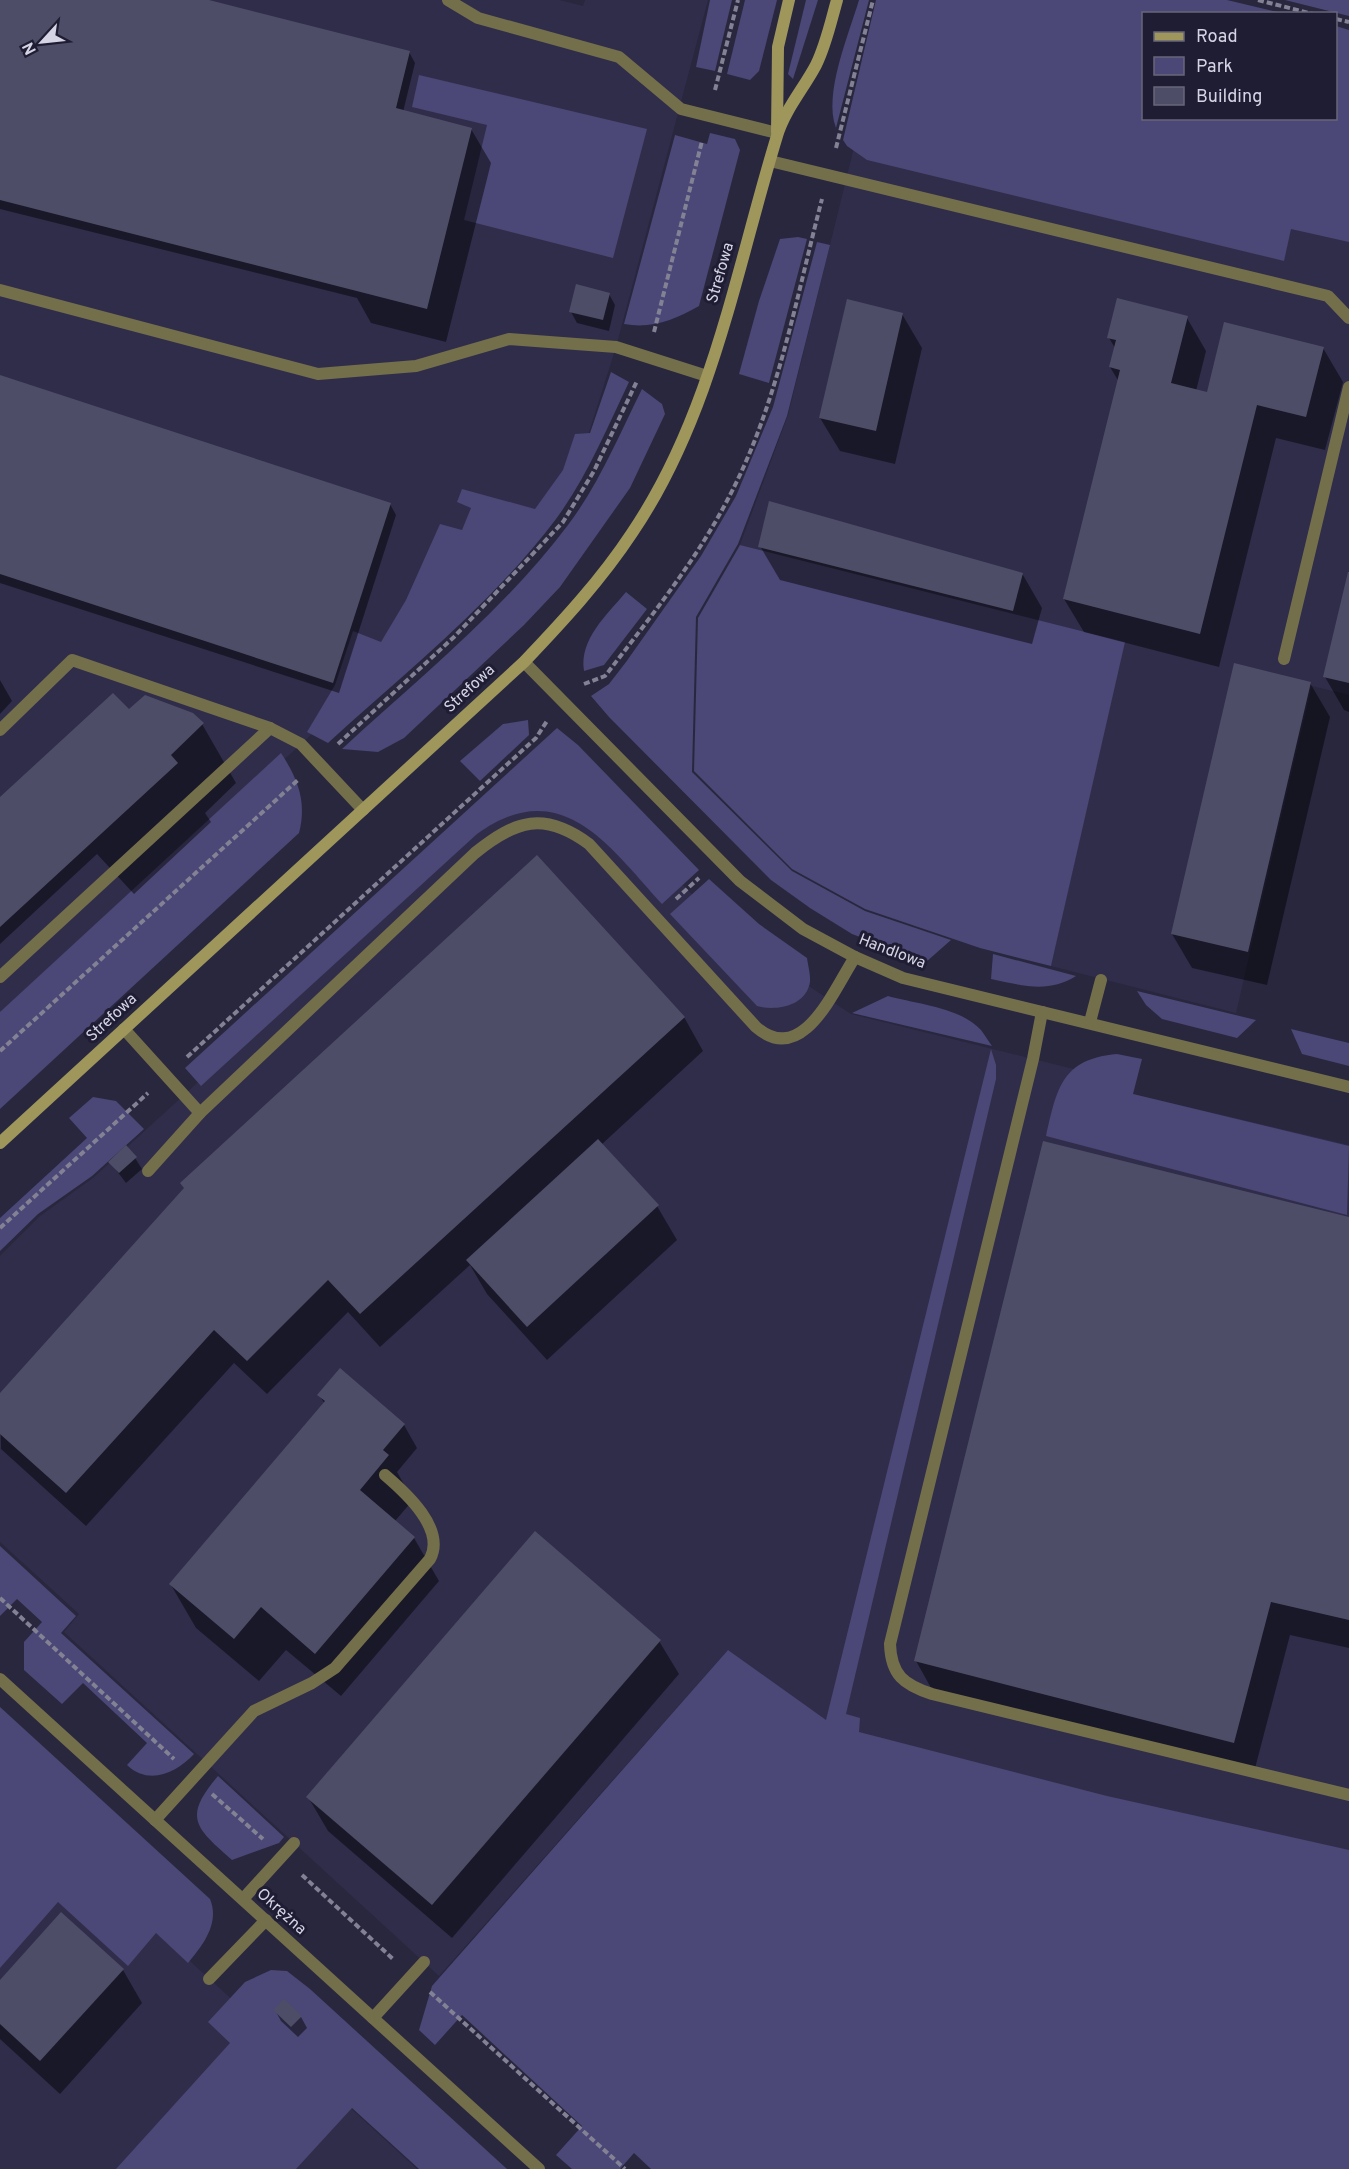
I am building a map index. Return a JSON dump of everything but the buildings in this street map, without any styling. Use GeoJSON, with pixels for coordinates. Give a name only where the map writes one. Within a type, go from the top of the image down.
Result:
{"type":"FeatureCollection","features":[{"type":"Feature","properties":{"kind":"street"},"geometry":{"type":"LineString","coordinates":[[448,0],[478,18],[619,57],[681,109],[777,133]]}},
{"type":"Feature","properties":{"kind":"street","name":"Strefowa"},"geometry":{"type":"LineString","coordinates":[[0,1143],[524,662],[566,619],[633,532],[664,479],[707,376],[777,133],[778,47],[789,0]]}},
{"type":"Feature","properties":{"kind":"street","name":"Strefowa"},"geometry":{"type":"LineString","coordinates":[[777,133],[818,63],[837,0]]}},
{"type":"Feature","properties":{"kind":"street"},"geometry":{"type":"LineString","coordinates":[[770,161],[1328,296],[1349,318]]}},
{"type":"Feature","properties":{"kind":"street"},"geometry":{"type":"LineString","coordinates":[[0,291],[318,374],[416,366],[509,339],[616,347],[707,376]]}},
{"type":"Feature","properties":{"kind":"street"},"geometry":{"type":"LineString","coordinates":[[1284,659],[1349,387]]}},
{"type":"Feature","properties":{"kind":"street"},"geometry":{"type":"LineString","coordinates":[[0,730],[72,660],[270,728],[301,744],[363,810]]}},
{"type":"Feature","properties":{"kind":"street","name":"Handlowa"},"geometry":{"type":"LineString","coordinates":[[524,662],[740,881],[803,929],[855,957],[903,978],[1349,1087]]}},
{"type":"Feature","properties":{"kind":"street"},"geometry":{"type":"LineString","coordinates":[[0,977],[270,728]]}},
{"type":"Feature","properties":{"kind":"street"},"geometry":{"type":"LineString","coordinates":[[148,1171],[200,1113],[466,861],[498,835],[523,825],[547,823],[568,828],[589,844],[756,1027],[769,1038],[783,1040],[799,1035],[811,1026],[855,957]]}},
{"type":"Feature","properties":{"kind":"street"},"geometry":{"type":"LineString","coordinates":[[1090,1022],[1101,980]]}},
{"type":"Feature","properties":{"kind":"street"},"geometry":{"type":"LineString","coordinates":[[1042,1012],[1033,1059],[890,1644],[896,1671],[909,1687],[932,1694],[1349,1795]]}},
{"type":"Feature","properties":{"kind":"street"},"geometry":{"type":"LineString","coordinates":[[124,1029],[200,1113]]}},
{"type":"Feature","properties":{"kind":"street"},"geometry":{"type":"LineString","coordinates":[[155,1820],[254,1711],[312,1683],[335,1668],[430,1559],[434,1551],[434,1541],[417,1504],[385,1475]]}},
{"type":"Feature","properties":{"kind":"street","name":"Okrężna"},"geometry":{"type":"LineString","coordinates":[[0,1679],[539,2169]]}},
{"type":"Feature","properties":{"kind":"street"},"geometry":{"type":"LineString","coordinates":[[243,1899],[294,1843]]}},
{"type":"Feature","properties":{"kind":"street"},"geometry":{"type":"LineString","coordinates":[[209,1979],[266,1920]]}},
{"type":"Feature","properties":{"kind":"street"},"geometry":{"type":"LineString","coordinates":[[373,2018],[424,1962]]}},
{"type":"Feature","properties":{"kind":"path"},"geometry":{"type":"LineString","coordinates":[[0,1051],[454,637],[563,522],[594,471],[648,357],[738,0]]}},
{"type":"Feature","properties":{"kind":"path"},"geometry":{"type":"LineString","coordinates":[[1258,0],[1305,12]]}},
{"type":"Feature","properties":{"kind":"path"},"geometry":{"type":"LineString","coordinates":[[656,918],[719,860]]}},
{"type":"Feature","properties":{"kind":"path"},"geometry":{"type":"LineString","coordinates":[[0,1598],[193,1777],[625,2169]]}},
{"type":"Feature","properties":{"kind":"shaded area"},"geometry":{"type":"Polygon","coordinates":[[[0,0],[559,0],[583,6],[585,0],[708,0],[616,347],[576,473],[552,514],[0,1020],[0,0]]]}},
{"type":"Feature","properties":{"kind":"shaded area"},"geometry":{"type":"Polygon","coordinates":[[[884,26],[1142,117],[1142,120],[1337,120],[1349,80],[1349,695],[1312,686],[1236,1013],[1051,966],[1124,642],[740,545],[788,415],[884,26]]]}},
{"type":"Feature","properties":{"kind":"shaded area"},"geometry":{"type":"Polygon","coordinates":[[[599,800],[733,936],[851,1014],[1130,1083],[1129,1093],[1349,1145],[1349,1861],[861,1750],[728,1650],[439,1976],[64,1632],[79,1614],[0,1542],[0,1256],[40,1216],[93,1178],[495,809],[599,800]]]}},
{"type":"Feature","properties":{"kind":"shaded area"},"geometry":{"type":"Polygon","coordinates":[[[0,1740],[157,1931],[417,2169],[0,2169],[0,1740]]]}},
{"type":"Feature","properties":{"kind":"green space"},"geometry":{"type":"Polygon","coordinates":[[[710,0],[732,0],[715,71],[696,67],[710,0]]]}},
{"type":"Feature","properties":{"kind":"green space"},"geometry":{"type":"Polygon","coordinates":[[[745,0],[777,0],[759,71],[750,80],[727,74],[745,0]]]}},
{"type":"Feature","properties":{"kind":"green space"},"geometry":{"type":"Polygon","coordinates":[[[806,0],[818,0],[793,79],[788,74],[806,0]]]}},
{"type":"Feature","properties":{"kind":"green space"},"geometry":{"type":"Polygon","coordinates":[[[859,0],[869,0],[836,128],[833,114],[835,82],[859,0]]]}},
{"type":"Feature","properties":{"kind":"green space"},"geometry":{"type":"Polygon","coordinates":[[[876,0],[1227,0],[1278,12],[1142,12],[1142,120],[1337,120],[1337,26],[1349,30],[1349,242],[1291,229],[1284,261],[867,160],[847,146],[843,140],[876,0]]]}},
{"type":"Feature","properties":{"kind":"green space"},"geometry":{"type":"Polygon","coordinates":[[[1285,0],[1349,0],[1349,16],[1285,0]]]}},
{"type":"Feature","properties":{"kind":"green space"},"geometry":{"type":"Polygon","coordinates":[[[419,75],[647,129],[613,258],[464,220],[487,125],[412,107],[419,75]]]}},
{"type":"Feature","properties":{"kind":"green space"},"geometry":{"type":"Polygon","coordinates":[[[710,133],[735,139],[740,150],[699,306],[663,322],[644,325],[624,324],[675,135],[707,144],[710,133]]]}},
{"type":"Feature","properties":{"kind":"green space"},"geometry":{"type":"Polygon","coordinates":[[[798,237],[807,239],[769,383],[739,374],[759,301],[780,239],[798,237]]]}},
{"type":"Feature","properties":{"kind":"green space"},"geometry":{"type":"Polygon","coordinates":[[[817,242],[830,245],[787,416],[738,544],[696,617],[692,772],[792,871],[865,911],[951,940],[926,962],[852,934],[771,880],[609,717],[591,696],[609,684],[626,662],[701,556],[736,496],[773,407],[817,242]]]}},
{"type":"Feature","properties":{"kind":"green space"},"geometry":{"type":"Polygon","coordinates":[[[611,372],[629,382],[577,486],[556,519],[531,550],[476,609],[328,743],[307,732],[335,685],[353,631],[381,642],[406,600],[440,524],[462,530],[471,508],[457,502],[462,489],[535,509],[563,470],[575,434],[590,433],[611,372]]]}},
{"type":"Feature","properties":{"kind":"green space"},"geometry":{"type":"Polygon","coordinates":[[[642,389],[662,404],[665,414],[630,488],[560,587],[524,625],[404,738],[378,752],[342,749],[460,642],[543,556],[568,525],[589,493],[642,389]]]}},
{"type":"Feature","properties":{"kind":"green space"},"geometry":{"type":"Polygon","coordinates":[[[740,545],[1125,642],[1051,966],[980,948],[865,909],[792,869],[694,771],[698,618],[740,545]]]}},
{"type":"Feature","properties":{"kind":"green space"},"geometry":{"type":"Polygon","coordinates":[[[626,592],[647,609],[604,665],[584,671],[586,648],[590,638],[626,592]]]}},
{"type":"Feature","properties":{"kind":"green space"},"geometry":{"type":"Polygon","coordinates":[[[528,720],[529,735],[480,781],[460,761],[503,724],[528,720]]]}},
{"type":"Feature","properties":{"kind":"green space"},"geometry":{"type":"Polygon","coordinates":[[[557,728],[578,745],[699,870],[662,904],[623,860],[581,824],[558,814],[534,811],[507,817],[477,834],[201,1086],[185,1068],[557,728]]]}},
{"type":"Feature","properties":{"kind":"green space"},"geometry":{"type":"Polygon","coordinates":[[[281,753],[292,772],[299,791],[302,811],[299,833],[0,1109],[0,1012],[281,753]]]}},
{"type":"Feature","properties":{"kind":"green space"},"geometry":{"type":"Polygon","coordinates":[[[709,879],[759,924],[807,958],[810,983],[801,999],[787,1006],[771,1008],[757,1006],[670,914],[709,879]]]}},
{"type":"Feature","properties":{"kind":"green space"},"geometry":{"type":"Polygon","coordinates":[[[993,954],[1076,976],[1066,982],[1045,986],[991,979],[993,954]]]}},
{"type":"Feature","properties":{"kind":"green space"},"geometry":{"type":"Polygon","coordinates":[[[1137,991],[1256,1020],[1237,1038],[1162,1019],[1146,1005],[1137,991]]]}},
{"type":"Feature","properties":{"kind":"green space"},"geometry":{"type":"Polygon","coordinates":[[[888,996],[937,1007],[962,1016],[981,1030],[992,1046],[852,1013],[888,996]]]}},
{"type":"Feature","properties":{"kind":"green space"},"geometry":{"type":"Polygon","coordinates":[[[1291,1029],[1349,1043],[1349,1066],[1302,1054],[1291,1029]]]}},
{"type":"Feature","properties":{"kind":"green space"},"geometry":{"type":"Polygon","coordinates":[[[991,1049],[996,1065],[996,1079],[846,1714],[860,1718],[859,1732],[1107,1796],[1349,1850],[1349,2169],[651,2169],[634,2153],[620,2169],[572,2169],[556,2155],[582,2126],[462,2015],[435,2045],[419,2030],[432,1986],[728,1650],[826,1720],[991,1049]]]}},
{"type":"Feature","properties":{"kind":"green space"},"geometry":{"type":"Polygon","coordinates":[[[1117,1054],[1142,1059],[1133,1094],[1349,1146],[1347,1215],[1046,1136],[1054,1104],[1065,1079],[1084,1062],[1117,1054]]]}},
{"type":"Feature","properties":{"kind":"green space"},"geometry":{"type":"Polygon","coordinates":[[[93,1097],[116,1101],[144,1129],[92,1176],[38,1214],[0,1251],[0,1218],[87,1138],[69,1118],[93,1097]]]}},
{"type":"Feature","properties":{"kind":"green space"},"geometry":{"type":"Polygon","coordinates":[[[0,1546],[76,1616],[61,1633],[194,1754],[187,1761],[171,1771],[153,1776],[135,1771],[127,1765],[147,1743],[83,1683],[62,1704],[24,1670],[24,1642],[42,1622],[17,1599],[0,1616],[0,1546]]]}},
{"type":"Feature","properties":{"kind":"green space"},"geometry":{"type":"Polygon","coordinates":[[[0,1707],[210,1899],[213,1908],[211,1925],[204,1941],[188,1963],[156,1933],[128,1966],[58,1902],[0,1968],[0,1707]]]}},
{"type":"Feature","properties":{"kind":"green space"},"geometry":{"type":"Polygon","coordinates":[[[218,1776],[284,1837],[279,1843],[232,1860],[210,1839],[198,1822],[197,1813],[200,1802],[218,1776]]]}},
{"type":"Feature","properties":{"kind":"green space"},"geometry":{"type":"Polygon","coordinates":[[[271,1970],[287,1971],[310,1989],[507,2169],[419,2169],[352,2108],[296,2169],[116,2169],[230,2043],[208,2022],[245,1982],[271,1970]]]}}]}
